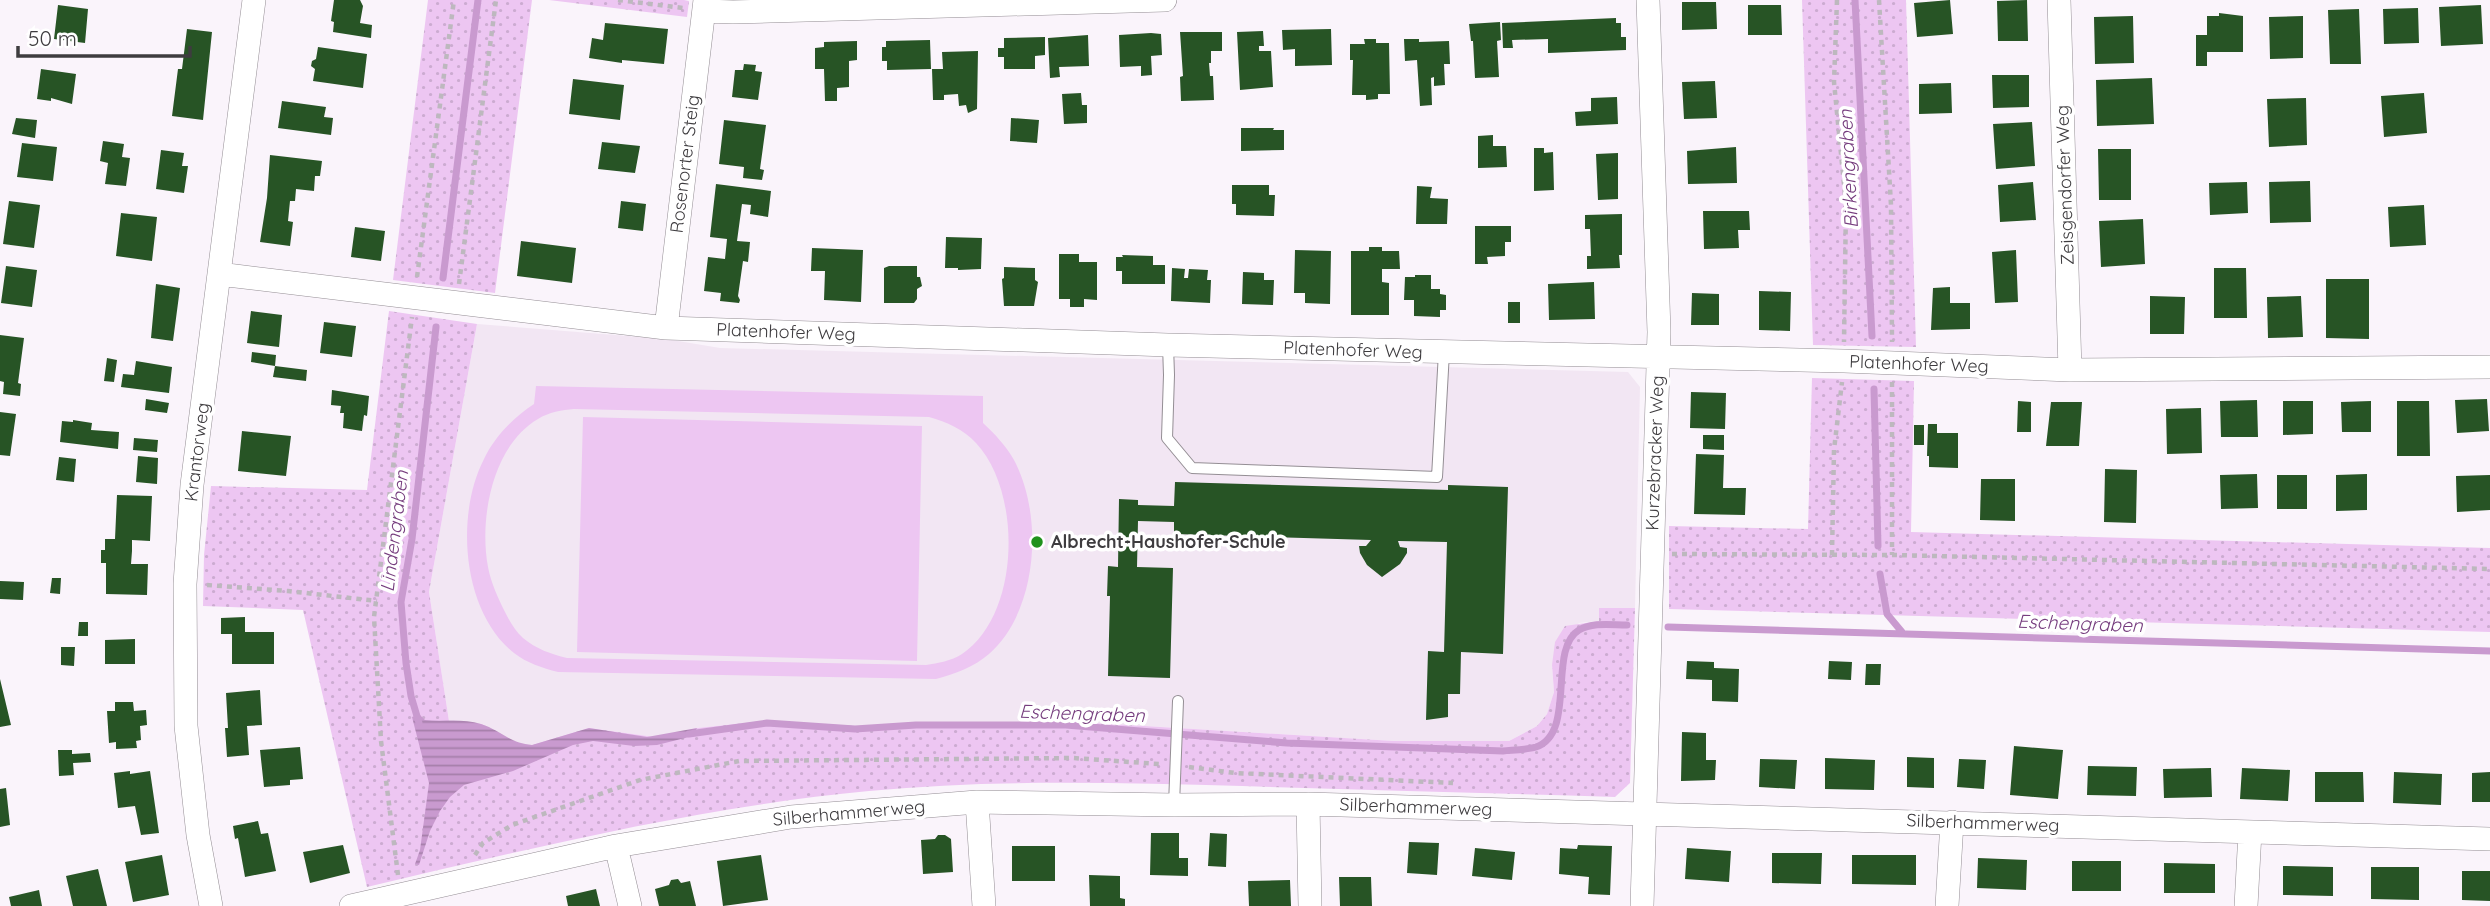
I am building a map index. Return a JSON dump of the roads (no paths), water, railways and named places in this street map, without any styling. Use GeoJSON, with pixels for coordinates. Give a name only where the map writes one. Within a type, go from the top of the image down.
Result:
{"type":"FeatureCollection","features":[{"type":"Feature","properties":{"kind":"street","name":"Krantorweg"},"geometry":{"type":"LineString","coordinates":[[211,906],[198,835],[186,726],[185,584],[192,485],[254,0]]}},
{"type":"Feature","properties":{"kind":"street"},"geometry":{"type":"LineString","coordinates":[[705,5],[733,12],[1165,0]]}},
{"type":"Feature","properties":{"kind":"street","name":"Kurzebracker Weg"},"geometry":{"type":"LineString","coordinates":[[1642,906],[1659,332],[1648,0]]}},
{"type":"Feature","properties":{"kind":"street","name":"Zeisgendorfer Weg"},"geometry":{"type":"LineString","coordinates":[[2059,0],[2070,370]]}},
{"type":"Feature","properties":{"kind":"street","name":"Rosenorter Steig"},"geometry":{"type":"LineString","coordinates":[[666,328],[705,5]]}},
{"type":"Feature","properties":{"kind":"street","name":"Platenhofer Weg"},"geometry":{"type":"LineString","coordinates":[[219,274],[666,328],[2070,370],[2490,367]]}},
{"type":"Feature","properties":{"kind":"street"},"geometry":{"type":"LineString","coordinates":[[977,802],[984,906]]}},
{"type":"Feature","properties":{"kind":"street","name":"Silberhammerweg"},"geometry":{"type":"LineString","coordinates":[[351,906],[616,846],[791,817],[977,802],[1308,804],[2490,839]]}},
{"type":"Feature","properties":{"kind":"street"},"geometry":{"type":"LineString","coordinates":[[1308,804],[1310,906]]}},
{"type":"Feature","properties":{"kind":"street"},"geometry":{"type":"LineString","coordinates":[[1947,906],[1952,822]]}},
{"type":"Feature","properties":{"kind":"street"},"geometry":{"type":"LineString","coordinates":[[2246,906],[2250,832]]}},
{"type":"Feature","properties":{"kind":"street"},"geometry":{"type":"LineString","coordinates":[[616,846],[630,906]]}},
{"type":"Feature","properties":{"kind":"lane"},"geometry":{"type":"LineString","coordinates":[[1168,345],[1167,438],[1192,468],[1437,477],[1444,352]]}},
{"type":"Feature","properties":{"kind":"lane"},"geometry":{"type":"LineString","coordinates":[[1174,805],[1177,706]]}},
{"type":"Feature","properties":{"kind":"waterway"},"geometry":{"type":"LineString","coordinates":[[443,278],[478,0]]}},
{"type":"Feature","properties":{"kind":"waterway","name":"Birkengraben"},"geometry":{"type":"LineString","coordinates":[[1855,0],[1872,336]]}},
{"type":"Feature","properties":{"kind":"waterway","name":"Lindengraben"},"geometry":{"type":"LineString","coordinates":[[419,723],[411,696],[406,663],[401,602],[412,539],[436,327]]}},
{"type":"Feature","properties":{"kind":"waterway","name":"Birkengraben"},"geometry":{"type":"LineString","coordinates":[[1874,389],[1878,546]]}},
{"type":"Feature","properties":{"kind":"waterway","name":"Birkengraben"},"geometry":{"type":"LineString","coordinates":[[1880,574],[1887,614],[1902,632]]}},
{"type":"Feature","properties":{"kind":"waterway","name":"Eschengraben"},"geometry":{"type":"LineString","coordinates":[[689,734],[767,723],[855,729],[916,725],[1066,725],[1287,743],[1503,751],[1524,749],[1536,747],[1548,739],[1556,725],[1562,672],[1570,640],[1579,630],[1590,626],[1627,625]]}},
{"type":"Feature","properties":{"kind":"waterway","name":"Eschengraben"},"geometry":{"type":"LineString","coordinates":[[1668,627],[2490,651]]}},
{"type":"Feature","properties":{"kind":"place","name":"Albrecht-Haushofer-Schule"},"geometry":{"type":"Point","coordinates":[1037,542]}}]}
